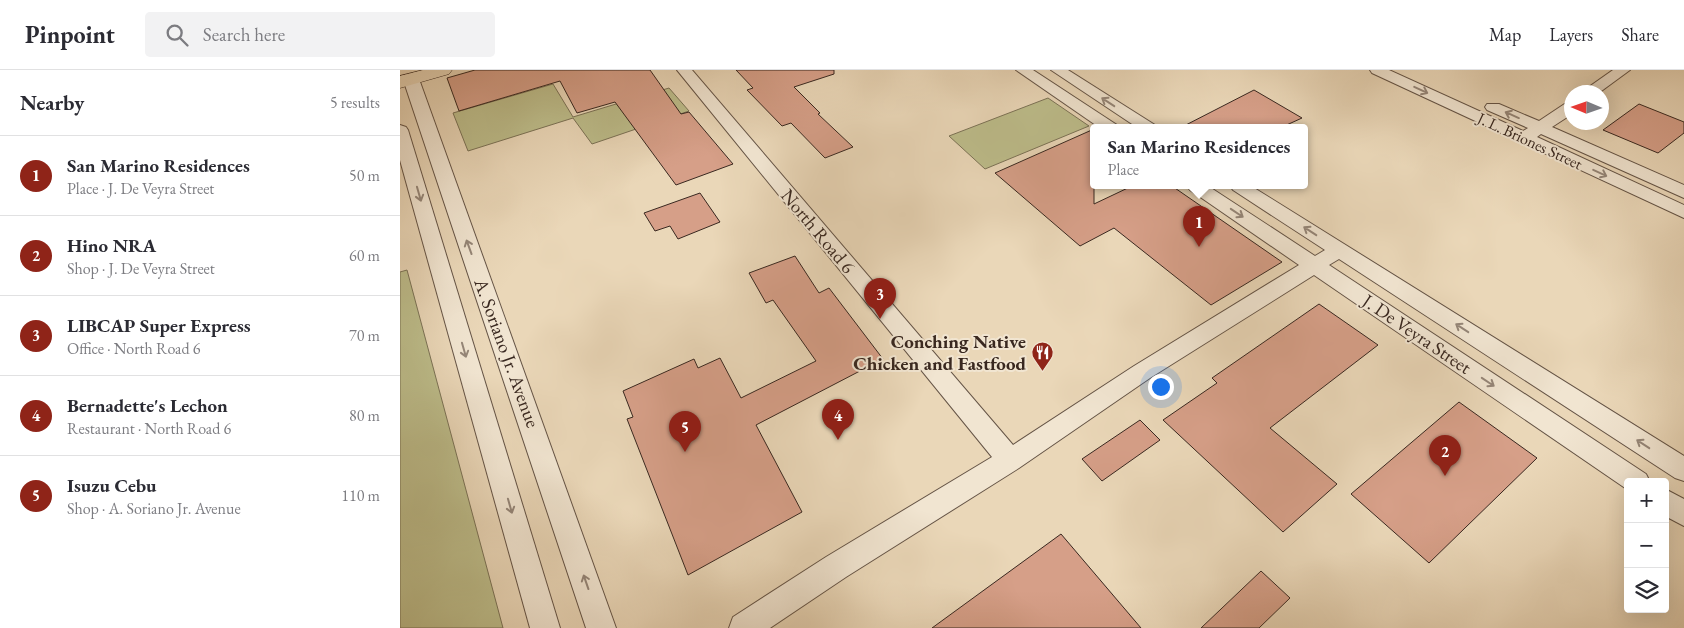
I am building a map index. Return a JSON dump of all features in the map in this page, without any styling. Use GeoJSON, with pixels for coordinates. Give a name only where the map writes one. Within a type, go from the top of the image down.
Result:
{"type":"FeatureCollection","features":[{"type":"Feature","properties":{"kind":"main road"},"geometry":{"type":"LineString","coordinates":[[406,80],[443,70]]}},
{"type":"Feature","properties":{"kind":"street","name":"North Road 6"},"geometry":{"type":"LineString","coordinates":[[684,70],[1010,460]]}},
{"type":"Feature","properties":{"kind":"street"},"geometry":{"type":"LineString","coordinates":[[1023,70],[1105,124]]}},
{"type":"Feature","properties":{"kind":"street"},"geometry":{"type":"LineString","coordinates":[[1058,70],[1143,124]]}},
{"type":"Feature","properties":{"kind":"street","name":"J. L. Briones Street"},"geometry":{"type":"LineString","coordinates":[[1377,70],[1684,212]]}},
{"type":"Feature","properties":{"kind":"street","name":"J. L. Briones Street"},"geometry":{"type":"LineString","coordinates":[[1412,70],[1684,192]]}},
{"type":"Feature","properties":{"kind":"street"},"geometry":{"type":"LineString","coordinates":[[1601,85],[1623,70]]}},
{"type":"Feature","properties":{"kind":"street","name":"A. Soriano Jr. Avenue"},"geometry":{"type":"LineString","coordinates":[[406,80],[530,418],[601,628]]}},
{"type":"Feature","properties":{"kind":"street"},"geometry":{"type":"LineString","coordinates":[[1524,138],[1564,112]]}},
{"type":"Feature","properties":{"kind":"street","name":"A. Soriano Jr. Avenue"},"geometry":{"type":"LineString","coordinates":[[400,130],[545,628]]}},
{"type":"Feature","properties":{"kind":"street","name":"J. De Veyra Street"},"geometry":{"type":"LineString","coordinates":[[1200,189],[1631,478]]}},
{"type":"Feature","properties":{"kind":"street","name":"J. De Veyra Street"},"geometry":{"type":"LineString","coordinates":[[1244,189],[1684,470]]}},
{"type":"Feature","properties":{"kind":"street"},"geometry":{"type":"LineString","coordinates":[[744,628],[836,567],[1010,460],[1142,372],[1339,250]]}},
{"type":"Feature","properties":{"kind":"street"},"geometry":{"type":"LineString","coordinates":[[1669,504],[1684,514]]}},
{"type":"Feature","properties":{"kind":"green space"},"geometry":{"type":"Polygon","coordinates":[[[553,84],[573,117],[669,88],[689,111],[592,144],[573,118],[468,151],[453,113],[553,84]]]}},
{"type":"Feature","properties":{"kind":"green space"},"geometry":{"type":"Polygon","coordinates":[[[1048,98],[1089,126],[985,169],[949,136],[1048,98]]]}},
{"type":"Feature","properties":{"kind":"green space"},"geometry":{"type":"Polygon","coordinates":[[[407,270],[503,628],[400,628],[400,272],[407,270]]]}},
{"type":"Feature","properties":{"kind":"building"},"geometry":{"type":"Polygon","coordinates":[[[475,70],[650,70],[681,114],[689,112],[733,164],[676,185],[615,102],[577,113],[560,81],[459,111],[447,78],[475,70]]]}},
{"type":"Feature","properties":{"kind":"building"},"geometry":{"type":"Polygon","coordinates":[[[736,70],[834,70],[834,74],[794,87],[820,113],[818,114],[853,147],[825,158],[791,123],[782,126],[747,90],[753,88],[736,70]]]}},
{"type":"Feature","properties":{"kind":"building"},"geometry":{"type":"Polygon","coordinates":[[[1254,90],[1302,118],[1289,124],[1188,124],[1254,90]]]}},
{"type":"Feature","properties":{"kind":"building"},"geometry":{"type":"Polygon","coordinates":[[[1639,104],[1684,122],[1684,133],[1658,153],[1603,130],[1609,130],[1609,126],[1639,104]]]}},
{"type":"Feature","properties":{"kind":"building"},"geometry":{"type":"Polygon","coordinates":[[[1090,131],[1090,189],[1094,189],[1094,204],[1126,189],[1176,189],[1282,262],[1211,305],[1114,228],[1080,246],[995,173],[1090,131]]]}},
{"type":"Feature","properties":{"kind":"building"},"geometry":{"type":"Polygon","coordinates":[[[700,193],[720,222],[678,239],[670,226],[655,231],[644,213],[700,193]]]}},
{"type":"Feature","properties":{"kind":"building"},"geometry":{"type":"Polygon","coordinates":[[[795,256],[819,293],[829,288],[883,359],[756,425],[802,512],[688,575],[627,419],[633,417],[623,391],[694,359],[698,368],[720,358],[741,398],[816,361],[773,300],[766,303],[749,273],[795,256]]]}},
{"type":"Feature","properties":{"kind":"building"},"geometry":{"type":"Polygon","coordinates":[[[1319,304],[1378,345],[1270,428],[1337,484],[1283,532],[1163,420],[1217,383],[1212,378],[1319,304]]]}},
{"type":"Feature","properties":{"kind":"building"},"geometry":{"type":"Polygon","coordinates":[[[1459,402],[1537,458],[1429,563],[1351,494],[1459,402]]]}},
{"type":"Feature","properties":{"kind":"building"},"geometry":{"type":"Polygon","coordinates":[[[1140,420],[1160,440],[1102,481],[1082,459],[1140,420]]]}},
{"type":"Feature","properties":{"kind":"building"},"geometry":{"type":"Polygon","coordinates":[[[1061,534],[1141,628],[932,628],[1061,534]]]}},
{"type":"Feature","properties":{"kind":"building"},"geometry":{"type":"Polygon","coordinates":[[[1261,571],[1290,598],[1259,628],[1201,628],[1261,571]]]}},
{"type":"Feature","properties":{"kind":"place","name":"San Marino Residences"},"geometry":{"type":"Point","coordinates":[1199,247]}},
{"type":"Feature","properties":{"kind":"place","name":"LIBCAP Super Express"},"geometry":{"type":"Point","coordinates":[880,319]}},
{"type":"Feature","properties":{"kind":"place","name":"Conching Native Chicken and Fastfood"},"geometry":{"type":"Point","coordinates":[1042,371]}},
{"type":"Feature","properties":{"kind":"place","name":"Bernadette's Lechon"},"geometry":{"type":"Point","coordinates":[838,440]}},
{"type":"Feature","properties":{"kind":"place","name":"Isuzu Cebu"},"geometry":{"type":"Point","coordinates":[685,452]}},
{"type":"Feature","properties":{"kind":"place","name":"Hino NRA"},"geometry":{"type":"Point","coordinates":[1445,476]}}]}
